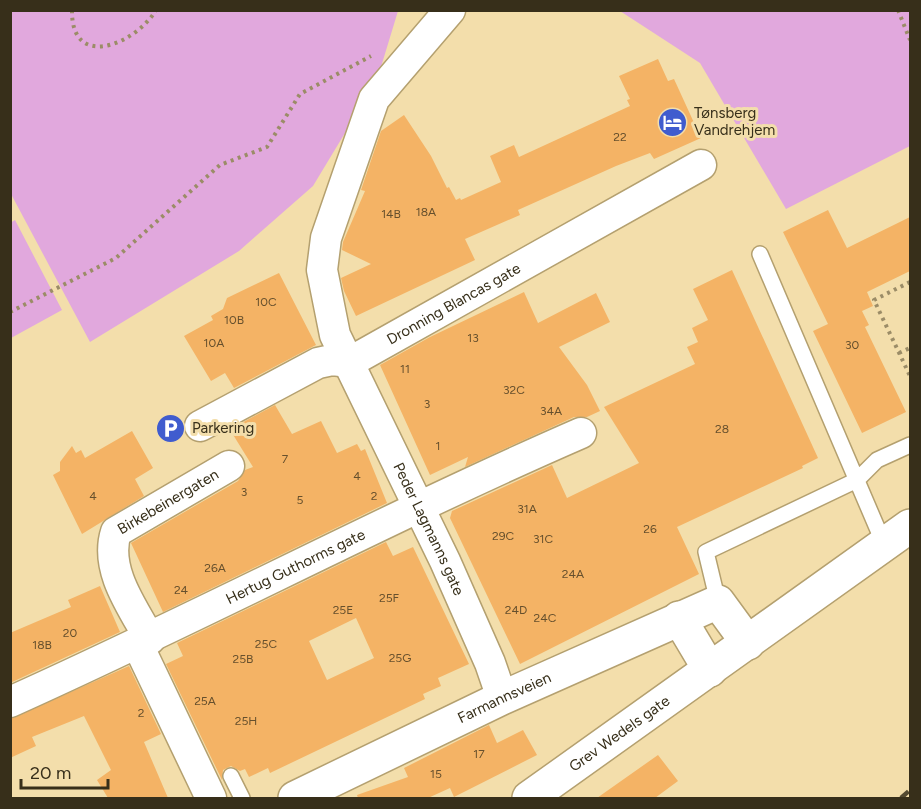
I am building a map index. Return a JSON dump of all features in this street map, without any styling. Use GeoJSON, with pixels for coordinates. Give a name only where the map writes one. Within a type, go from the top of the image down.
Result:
{"type":"FeatureCollection","features":[{"type":"Feature","properties":{"kind":"street","name":"Peder Lagmanns gate"},"geometry":{"type":"LineString","coordinates":[[450,10],[374,99],[326,238],[322,270],[327,306],[335,335],[446,561],[490,663],[502,698]]}},
{"type":"Feature","properties":{"kind":"street","name":"Dronning Blancas gate"},"geometry":{"type":"LineString","coordinates":[[200,426],[318,363],[332,360],[350,362],[701,165]]}},
{"type":"Feature","properties":{"kind":"street","name":"Hertug Guthorms gate"},"geometry":{"type":"LineString","coordinates":[[10,702],[144,642],[418,508],[581,433]]}},
{"type":"Feature","properties":{"kind":"street","name":"Birkebeinergaten"},"geometry":{"type":"LineString","coordinates":[[211,798],[111,562],[112,544],[116,532],[229,466]]}},
{"type":"Feature","properties":{"kind":"street"},"geometry":{"type":"LineString","coordinates":[[679,618],[710,670],[910,526]]}},
{"type":"Feature","properties":{"kind":"street"},"geometry":{"type":"LineString","coordinates":[[718,602],[748,643]]}},
{"type":"Feature","properties":{"kind":"street","name":"Farmannsveien"},"geometry":{"type":"LineString","coordinates":[[294,798],[502,698],[718,602]]}},
{"type":"Feature","properties":{"kind":"street","name":"Grev Wedels gate"},"geometry":{"type":"LineString","coordinates":[[529,798],[710,670]]}},
{"type":"Feature","properties":{"kind":"lane"},"geometry":{"type":"LineString","coordinates":[[760,254],[884,544]]}},
{"type":"Feature","properties":{"kind":"lane"},"geometry":{"type":"LineString","coordinates":[[718,602],[706,552],[857,480],[878,460],[910,445]]}},
{"type":"Feature","properties":{"kind":"lane"},"geometry":{"type":"LineString","coordinates":[[231,776],[242,798]]}},
{"type":"Feature","properties":{"kind":"path"},"geometry":{"type":"LineString","coordinates":[[72,10],[73,30],[81,43],[87,46],[118,42],[135,32],[156,10]]}},
{"type":"Feature","properties":{"kind":"path"},"geometry":{"type":"LineString","coordinates":[[898,10],[910,39]]}},
{"type":"Feature","properties":{"kind":"path"},"geometry":{"type":"LineString","coordinates":[[10,312],[116,258],[220,165],[267,147],[300,94],[373,55]]}},
{"type":"Feature","properties":{"kind":"path"},"geometry":{"type":"LineString","coordinates":[[910,282],[874,300],[910,376]]}},
{"type":"Feature","properties":{"kind":"path"},"geometry":{"type":"LineString","coordinates":[[899,353],[910,348]]}},
{"type":"Feature","properties":{"kind":"shaded area"},"geometry":{"type":"Polygon","coordinates":[[[10,11],[398,11],[377,80],[313,186],[239,251],[90,342],[11,194],[10,11]]]}},
{"type":"Feature","properties":{"kind":"shaded area"},"geometry":{"type":"Polygon","coordinates":[[[620,11],[910,11],[910,146],[786,209],[700,63],[620,11]]]}},
{"type":"Feature","properties":{"kind":"shaded area"},"geometry":{"type":"Polygon","coordinates":[[[15,220],[62,310],[11,338],[10,223],[15,220]]]}},
{"type":"Feature","properties":{"kind":"building"},"geometry":{"type":"Polygon","coordinates":[[[658,59],[668,81],[674,79],[701,138],[654,159],[650,153],[616,166],[518,210],[520,215],[465,239],[475,260],[356,316],[344,291],[341,278],[371,264],[342,250],[343,242],[365,191],[361,190],[381,131],[404,115],[431,156],[447,188],[449,187],[456,200],[460,198],[461,200],[501,182],[490,156],[514,145],[519,157],[630,106],[627,100],[630,99],[619,76],[658,59]]]}},
{"type":"Feature","properties":{"kind":"building"},"geometry":{"type":"Polygon","coordinates":[[[828,210],[847,248],[910,217],[910,271],[867,292],[873,306],[862,311],[869,325],[865,327],[906,412],[862,433],[813,331],[828,324],[783,232],[828,210]]]}},
{"type":"Feature","properties":{"kind":"building"},"geometry":{"type":"Polygon","coordinates":[[[732,270],[818,458],[802,466],[803,468],[677,527],[699,574],[520,664],[450,518],[452,511],[552,465],[567,498],[639,463],[604,407],[695,364],[687,347],[698,342],[692,328],[708,320],[693,289],[732,270]]]}},
{"type":"Feature","properties":{"kind":"building"},"geometry":{"type":"Polygon","coordinates":[[[279,273],[316,345],[234,388],[225,373],[211,381],[184,336],[213,320],[211,316],[223,309],[227,298],[279,273]]]}},
{"type":"Feature","properties":{"kind":"building"},"geometry":{"type":"Polygon","coordinates":[[[524,292],[538,323],[596,293],[610,322],[559,347],[587,385],[600,411],[587,417],[574,417],[465,467],[468,457],[430,475],[380,365],[430,337],[524,292]]]}},
{"type":"Feature","properties":{"kind":"building"},"geometry":{"type":"Polygon","coordinates":[[[275,405],[292,434],[321,421],[337,453],[357,444],[361,451],[365,449],[387,503],[163,612],[131,543],[238,481],[245,470],[253,467],[232,433],[232,428],[275,405]]]}},
{"type":"Feature","properties":{"kind":"building"},"geometry":{"type":"Polygon","coordinates":[[[132,431],[153,468],[135,479],[144,496],[82,534],[53,475],[60,471],[60,462],[72,446],[76,453],[81,450],[85,458],[132,431]]]}},
{"type":"Feature","properties":{"kind":"building"},"geometry":{"type":"Polygon","coordinates":[[[386,542],[393,556],[413,547],[469,664],[438,678],[441,686],[423,694],[425,699],[270,773],[268,768],[249,777],[245,769],[240,771],[231,766],[223,770],[222,780],[166,664],[183,656],[177,643],[386,542]],[[356,618],[309,641],[327,680],[374,658],[356,618]]]}},
{"type":"Feature","properties":{"kind":"building"},"geometry":{"type":"Polygon","coordinates":[[[100,586],[120,632],[10,683],[10,633],[71,607],[68,600],[100,586]]]}},
{"type":"Feature","properties":{"kind":"building"},"geometry":{"type":"Polygon","coordinates":[[[129,666],[161,734],[144,742],[168,798],[108,798],[97,780],[111,770],[84,716],[32,737],[36,746],[10,758],[10,719],[129,666]]]}},
{"type":"Feature","properties":{"kind":"building"},"geometry":{"type":"Polygon","coordinates":[[[489,725],[497,743],[523,730],[537,755],[454,797],[450,788],[428,798],[358,798],[357,795],[408,777],[404,768],[489,725]]]}},
{"type":"Feature","properties":{"kind":"building"},"geometry":{"type":"Polygon","coordinates":[[[658,755],[678,781],[655,798],[597,798],[658,755]]]}},
{"type":"Feature","properties":{"kind":"railway"},"geometry":{"type":"LineString","coordinates":[[901,798],[910,790]]}},
{"type":"Feature","properties":{"kind":"place","name":"Tønsberg Vandrehjem"},"geometry":{"type":"Point","coordinates":[673,122]}},
{"type":"Feature","properties":{"kind":"place","name":"Parkering"},"geometry":{"type":"Point","coordinates":[171,428]}}]}
